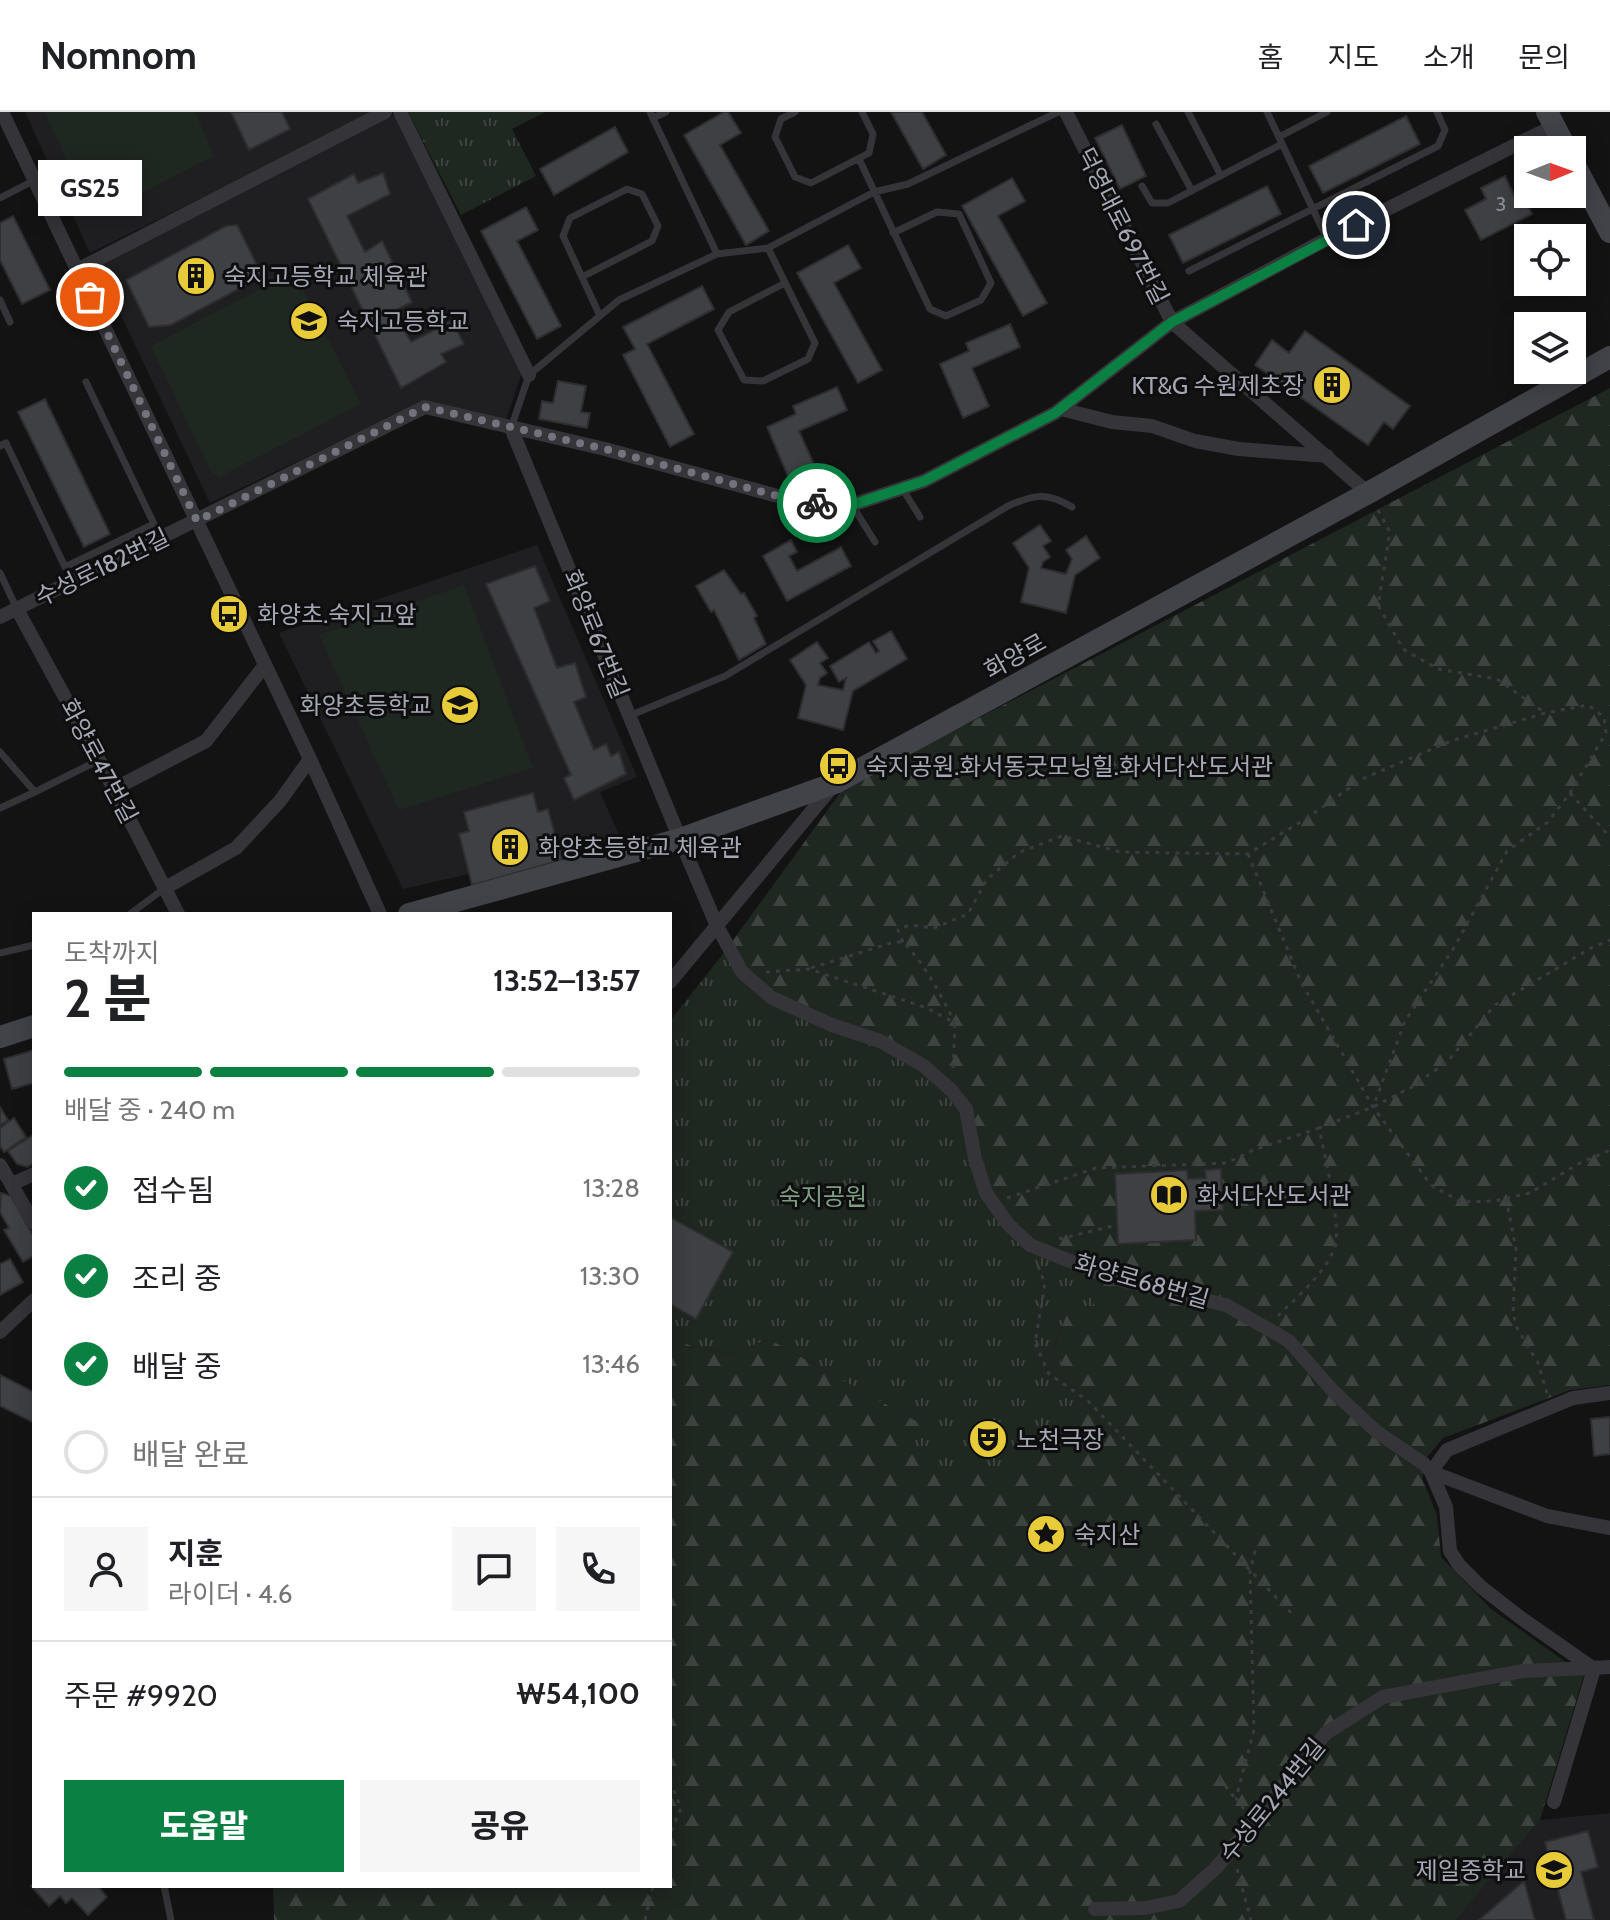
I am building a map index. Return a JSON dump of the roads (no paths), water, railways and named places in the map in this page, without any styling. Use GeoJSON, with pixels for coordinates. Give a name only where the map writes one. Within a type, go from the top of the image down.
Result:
{"type":"FeatureCollection","features":[{"type":"Feature","properties":{"kind":"street"},"geometry":{"type":"LineString","coordinates":[[2,112],[310,759],[379,912]]}},
{"type":"Feature","properties":{"kind":"street"},"geometry":{"type":"LineString","coordinates":[[77,270],[385,112]]}},
{"type":"Feature","properties":{"kind":"street"},"geometry":{"type":"LineString","coordinates":[[400,112],[529,375]]}},
{"type":"Feature","properties":{"kind":"street","name":"덕영대로697번길"},"geometry":{"type":"LineString","coordinates":[[1066,112],[1172,322],[1368,493]]}},
{"type":"Feature","properties":{"kind":"street","name":"수성로182번길"},"geometry":{"type":"LineString","coordinates":[[0,617],[425,407],[605,449],[796,501],[852,505],[924,481],[1061,409],[1172,322],[1551,119]]}},
{"type":"Feature","properties":{"kind":"street"},"geometry":{"type":"LineString","coordinates":[[1586,187],[1610,232]]}},
{"type":"Feature","properties":{"kind":"street","name":"화양로"},"geometry":{"type":"LineString","coordinates":[[416,912],[680,839],[835,783],[1368,493],[1610,357]]}},
{"type":"Feature","properties":{"kind":"street"},"geometry":{"type":"LineString","coordinates":[[1061,409],[1112,422],[1152,426],[1195,441],[1239,449],[1328,456]]}},
{"type":"Feature","properties":{"kind":"street","name":"화양로67번길"},"geometry":{"type":"LineString","coordinates":[[511,428],[680,839]]}},
{"type":"Feature","properties":{"kind":"street","name":"화양로47번길"},"geometry":{"type":"LineString","coordinates":[[17,609],[177,912]]}},
{"type":"Feature","properties":{"kind":"street"},"geometry":{"type":"LineString","coordinates":[[114,789],[206,741],[265,665]]}},
{"type":"Feature","properties":{"kind":"street"},"geometry":{"type":"LineString","coordinates":[[165,888],[236,848],[280,801],[310,759]]}},
{"type":"Feature","properties":{"kind":"street"},"geometry":{"type":"LineString","coordinates":[[672,980],[835,783]]}},
{"type":"Feature","properties":{"kind":"street","name":"화양로68번길"},"geometry":{"type":"LineString","coordinates":[[680,839],[717,926],[742,972],[772,998],[891,1047],[924,1066],[952,1091],[966,1109],[975,1159],[986,1193],[1008,1224],[1030,1245],[1112,1278],[1226,1305],[1267,1328],[1289,1341],[1333,1391],[1377,1432],[1431,1472]]}},
{"type":"Feature","properties":{"kind":"street"},"geometry":{"type":"LineString","coordinates":[[0,1037],[32,1027]]}},
{"type":"Feature","properties":{"kind":"street"},"geometry":{"type":"LineString","coordinates":[[0,1165],[7,1182],[32,1220]]}},
{"type":"Feature","properties":{"kind":"street"},"geometry":{"type":"LineString","coordinates":[[7,1182],[32,1175]]}},
{"type":"Feature","properties":{"kind":"street"},"geometry":{"type":"LineString","coordinates":[[0,1332],[32,1302]]}},
{"type":"Feature","properties":{"kind":"street"},"geometry":{"type":"LineString","coordinates":[[1431,1472],[1447,1450],[1573,1398],[1610,1393]]}},
{"type":"Feature","properties":{"kind":"street"},"geometry":{"type":"LineString","coordinates":[[1431,1472],[1547,1516],[1610,1528]]}},
{"type":"Feature","properties":{"kind":"street"},"geometry":{"type":"LineString","coordinates":[[1431,1472],[1446,1507],[1450,1551],[1459,1565],[1481,1587],[1521,1618],[1594,1669],[1554,1802]]}},
{"type":"Feature","properties":{"kind":"street","name":"수성로244번길"},"geometry":{"type":"LineString","coordinates":[[1095,1909],[1145,1908],[1179,1901],[1232,1850],[1326,1733],[1383,1697],[1523,1671],[1610,1667]]}},
{"type":"Feature","properties":{"kind":"lane"},"geometry":{"type":"LineString","coordinates":[[666,112],[651,115],[717,254]]}},
{"type":"Feature","properties":{"kind":"lane"},"geometry":{"type":"LineString","coordinates":[[795,112],[781,119],[775,137],[795,177],[811,183],[869,153],[873,134],[862,112]]}},
{"type":"Feature","properties":{"kind":"lane"},"geometry":{"type":"LineString","coordinates":[[511,428],[529,375],[619,300],[717,254],[768,248],[874,192],[908,184],[1058,112]]}},
{"type":"Feature","properties":{"kind":"lane"},"geometry":{"type":"LineString","coordinates":[[1188,112],[1221,176]]}},
{"type":"Feature","properties":{"kind":"lane"},"geometry":{"type":"LineString","coordinates":[[1267,112],[1327,239]]}},
{"type":"Feature","properties":{"kind":"lane"},"geometry":{"type":"LineString","coordinates":[[1142,186],[1152,203],[1168,203],[1221,176],[1327,112]]}},
{"type":"Feature","properties":{"kind":"lane"},"geometry":{"type":"LineString","coordinates":[[1189,271],[1438,146],[1445,130],[1437,112]]}},
{"type":"Feature","properties":{"kind":"lane"},"geometry":{"type":"LineString","coordinates":[[1156,124],[1192,191]]}},
{"type":"Feature","properties":{"kind":"lane"},"geometry":{"type":"LineString","coordinates":[[859,159],[893,233],[930,309],[946,316],[981,300],[991,283],[959,214],[937,212],[893,233]]}},
{"type":"Feature","properties":{"kind":"lane"},"geometry":{"type":"LineString","coordinates":[[0,198],[35,180]]}},
{"type":"Feature","properties":{"kind":"lane"},"geometry":{"type":"LineString","coordinates":[[582,277],[652,241],[658,226],[642,194],[627,189],[570,218],[563,236],[600,316]]}},
{"type":"Feature","properties":{"kind":"lane"},"geometry":{"type":"LineString","coordinates":[[768,248],[815,343],[808,359],[763,381],[744,380],[718,330],[729,312],[785,283]]}},
{"type":"Feature","properties":{"kind":"lane"},"geometry":{"type":"LineString","coordinates":[[0,300],[10,322]]}},
{"type":"Feature","properties":{"kind":"lane"},"geometry":{"type":"LineString","coordinates":[[0,446],[6,443],[65,567],[154,524],[86,382]]}},
{"type":"Feature","properties":{"kind":"lane"},"geometry":{"type":"LineString","coordinates":[[902,488],[920,517]]}},
{"type":"Feature","properties":{"kind":"lane"},"geometry":{"type":"LineString","coordinates":[[629,716],[725,676],[1008,506],[1031,496],[1053,496],[1072,507]]}},
{"type":"Feature","properties":{"kind":"lane"},"geometry":{"type":"LineString","coordinates":[[852,505],[875,542]]}},
{"type":"Feature","properties":{"kind":"lane"},"geometry":{"type":"LineString","coordinates":[[0,573],[17,609]]}},
{"type":"Feature","properties":{"kind":"lane"},"geometry":{"type":"LineString","coordinates":[[0,752],[35,792]]}},
{"type":"Feature","properties":{"kind":"lane"},"geometry":{"type":"LineString","coordinates":[[0,808],[99,760]]}},
{"type":"Feature","properties":{"kind":"lane"},"geometry":{"type":"LineString","coordinates":[[133,912],[165,888]]}},
{"type":"Feature","properties":{"kind":"lane"},"geometry":{"type":"LineString","coordinates":[[0,953],[32,945]]}},
{"type":"Feature","properties":{"kind":"lane"},"geometry":{"type":"LineString","coordinates":[[164,1888],[171,1920]]}},
{"type":"Feature","properties":{"kind":"place","name":"숙지고등학교 체육관"},"geometry":{"type":"Point","coordinates":[196,276]}},
{"type":"Feature","properties":{"kind":"place","name":"GS25"},"geometry":{"type":"Point","coordinates":[90,297]}},
{"type":"Feature","properties":{"kind":"place","name":"숙지고등학교"},"geometry":{"type":"Point","coordinates":[309,321]}},
{"type":"Feature","properties":{"kind":"place","name":"KT&G 수원제초장"},"geometry":{"type":"Point","coordinates":[1332,385]}},
{"type":"Feature","properties":{"kind":"place","name":"화양초.숙지고앞"},"geometry":{"type":"Point","coordinates":[229,614]}},
{"type":"Feature","properties":{"kind":"place","name":"화양초등학교"},"geometry":{"type":"Point","coordinates":[460,705]}},
{"type":"Feature","properties":{"kind":"place","name":"숙지공원.화서동굿모닝힐.화서다산도서관"},"geometry":{"type":"Point","coordinates":[838,766]}},
{"type":"Feature","properties":{"kind":"place","name":"화양초등학교 체육관"},"geometry":{"type":"Point","coordinates":[510,847]}},
{"type":"Feature","properties":{"kind":"place","name":"화서다산도서관"},"geometry":{"type":"Point","coordinates":[1169,1195]}},
{"type":"Feature","properties":{"kind":"place","name":"노천극장"},"geometry":{"type":"Point","coordinates":[988,1439]}},
{"type":"Feature","properties":{"kind":"place","name":"숙지산"},"geometry":{"type":"Point","coordinates":[1046,1534]}},
{"type":"Feature","properties":{"kind":"place","name":"제일중학교"},"geometry":{"type":"Point","coordinates":[1554,1870]}},
{"type":"Feature","properties":{"kind":"park label","name":"숙지공원"},"geometry":{"type":"Point","coordinates":[823,1196]}}]}
